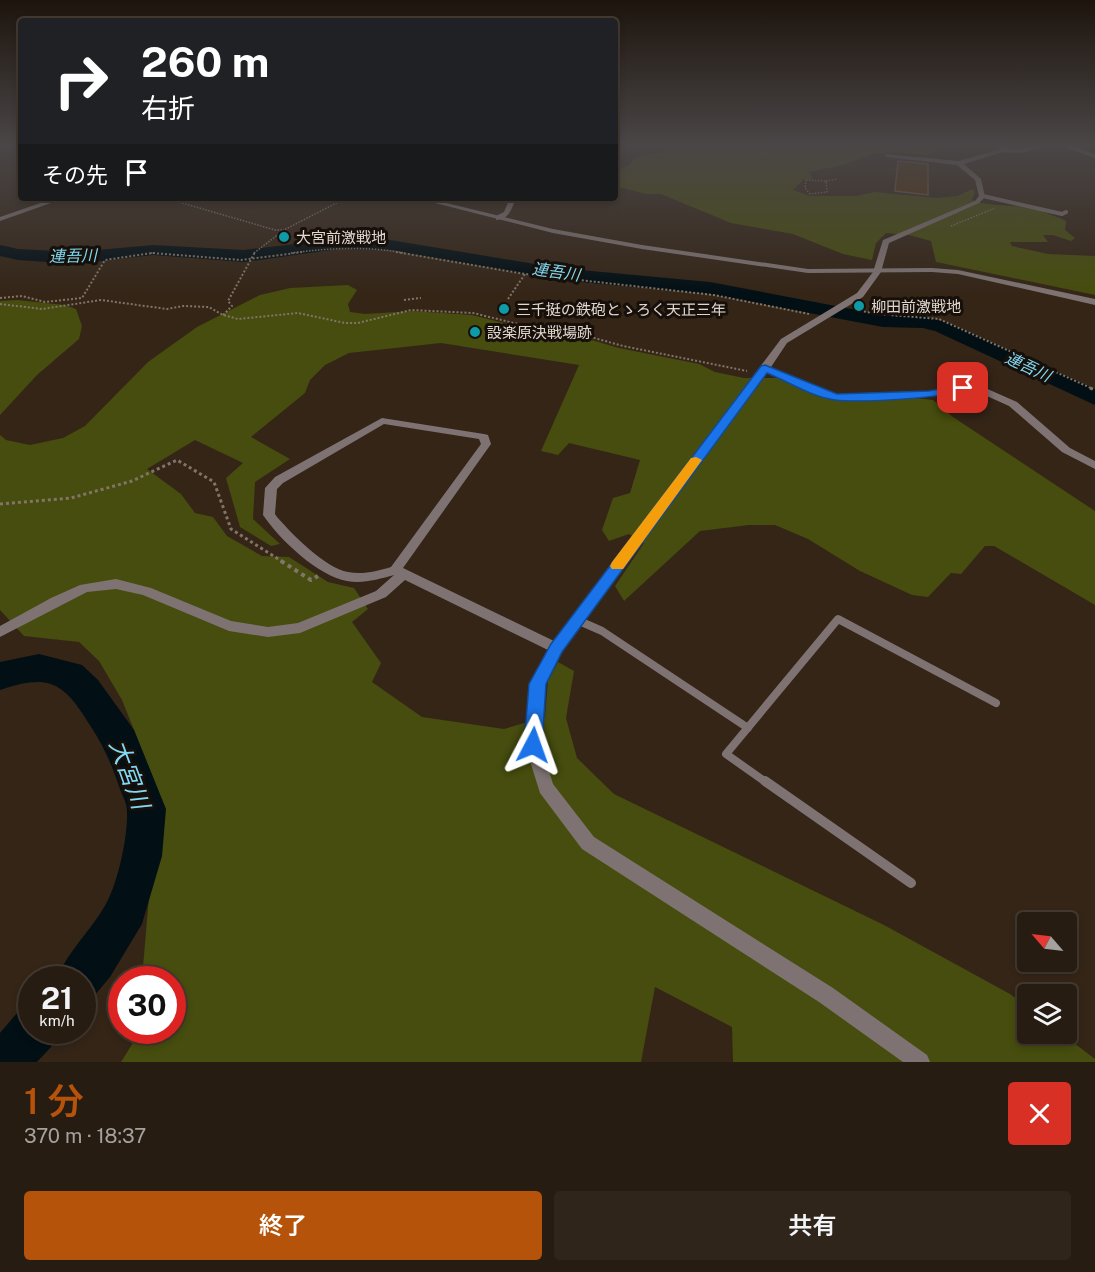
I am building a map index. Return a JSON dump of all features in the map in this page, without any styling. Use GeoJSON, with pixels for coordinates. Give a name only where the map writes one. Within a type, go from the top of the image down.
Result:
{"type":"FeatureCollection","features":[{"type":"Feature","properties":{"kind":"street"},"geometry":{"type":"LineString","coordinates":[[920,1062],[826,995],[588,843],[546,788],[533,745],[538,684],[556,648],[784,341],[860,295],[877,272],[886,242],[961,210],[977,202],[983,196]]}},
{"type":"Feature","properties":{"kind":"street"},"geometry":{"type":"LineString","coordinates":[[0,219],[53,201]]}},
{"type":"Feature","properties":{"kind":"street"},"geometry":{"type":"LineString","coordinates":[[430,201],[498,218],[642,247],[808,271],[932,270],[958,272],[1095,302]]}},
{"type":"Feature","properties":{"kind":"street"},"geometry":{"type":"LineString","coordinates":[[498,218],[507,213],[512,201]]}},
{"type":"Feature","properties":{"kind":"street"},"geometry":{"type":"LineString","coordinates":[[763,371],[797,381],[818,392],[837,397],[929,394],[963,388],[980,389],[1013,404],[1066,450],[1095,466]]}},
{"type":"Feature","properties":{"kind":"street"},"geometry":{"type":"LineString","coordinates":[[0,632],[85,588],[116,584],[146,591],[229,626],[268,632],[300,628],[381,594],[399,572],[486,444],[484,437],[382,421],[279,480],[271,488],[269,515],[280,529],[327,571],[340,576],[370,578],[399,572],[556,648]]}},
{"type":"Feature","properties":{"kind":"lane"},"geometry":{"type":"LineString","coordinates":[[983,196],[1062,214],[1066,212]]}},
{"type":"Feature","properties":{"kind":"lane"},"geometry":{"type":"LineString","coordinates":[[911,883],[726,754],[838,619],[996,703]]}},
{"type":"Feature","properties":{"kind":"lane"},"geometry":{"type":"LineString","coordinates":[[577,620],[602,631],[748,728]]}},
{"type":"Feature","properties":{"kind":"path"},"geometry":{"type":"LineString","coordinates":[[175,201],[275,230],[284,230]]}},
{"type":"Feature","properties":{"kind":"path"},"geometry":{"type":"LineString","coordinates":[[223,315],[232,306],[228,301],[256,250],[284,230],[340,201]]}},
{"type":"Feature","properties":{"kind":"path"},"geometry":{"type":"LineString","coordinates":[[945,228],[984,213],[1005,201]]}},
{"type":"Feature","properties":{"kind":"path"},"geometry":{"type":"LineString","coordinates":[[0,298],[22,296],[45,302],[82,298],[105,260],[134,255],[152,253],[250,258],[330,248],[375,248],[525,274],[714,295],[823,318]]}},
{"type":"Feature","properties":{"kind":"path"},"geometry":{"type":"LineString","coordinates":[[508,298],[525,274]]}},
{"type":"Feature","properties":{"kind":"path"},"geometry":{"type":"LineString","coordinates":[[404,300],[420,298]]}},
{"type":"Feature","properties":{"kind":"path"},"geometry":{"type":"LineString","coordinates":[[0,304],[42,309],[101,300],[167,309],[183,306],[210,307],[223,315],[238,319],[298,313],[333,321],[358,323],[411,310],[473,313],[522,325],[561,329],[623,346],[763,371]]}},
{"type":"Feature","properties":{"kind":"path"},"geometry":{"type":"LineString","coordinates":[[842,306],[879,316],[923,316],[939,319],[1095,390]]}},
{"type":"Feature","properties":{"kind":"path"},"geometry":{"type":"LineString","coordinates":[[0,504],[71,498],[132,481],[177,459],[214,482],[231,530],[244,540],[311,580],[327,571]]}},
{"type":"Feature","properties":{"kind":"green space"},"geometry":{"type":"Polygon","coordinates":[[[662,195],[901,195],[937,198],[974,195],[972,200],[1028,208],[1066,221],[1065,230],[1075,238],[1071,241],[1053,235],[1043,235],[1048,242],[1010,242],[1012,246],[1048,254],[1095,256],[1095,295],[936,262],[931,241],[909,235],[886,233],[876,243],[872,260],[843,254],[793,234],[731,223],[662,195]]]}},
{"type":"Feature","properties":{"kind":"green space"},"geometry":{"type":"Polygon","coordinates":[[[348,285],[357,290],[348,304],[350,312],[365,314],[413,311],[472,315],[524,328],[564,332],[619,348],[699,364],[715,372],[744,378],[777,378],[841,400],[908,397],[933,400],[953,417],[1095,511],[1095,605],[994,546],[985,546],[961,574],[951,573],[928,597],[912,595],[860,571],[808,539],[775,525],[749,525],[700,531],[624,601],[615,586],[644,543],[629,534],[609,541],[602,530],[613,498],[630,493],[640,460],[569,443],[558,455],[541,451],[579,365],[441,343],[349,353],[325,365],[310,380],[305,393],[251,437],[290,459],[255,482],[253,519],[280,544],[271,546],[240,527],[226,478],[243,463],[195,440],[147,469],[181,494],[195,513],[213,517],[227,536],[262,556],[289,557],[328,582],[354,588],[368,609],[352,622],[381,663],[372,682],[422,717],[504,729],[545,717],[548,681],[558,662],[574,671],[566,718],[577,758],[614,794],[884,925],[1010,994],[1017,999],[1017,1044],[1075,1044],[1095,1059],[1095,1062],[733,1062],[732,1027],[655,987],[641,1062],[121,1062],[132,1044],[186,1044],[186,966],[143,966],[158,790],[122,700],[99,661],[79,642],[24,636],[0,610],[0,435],[6,440],[30,445],[63,438],[85,426],[148,362],[197,327],[260,295],[290,288],[348,285]]]}},
{"type":"Feature","properties":{"kind":"green space"},"geometry":{"type":"Polygon","coordinates":[[[17,300],[65,305],[76,309],[82,326],[79,339],[37,375],[0,415],[0,301],[17,300]]]}},
{"type":"Feature","properties":{"kind":"waterway","name":"連吾川"},"geometry":{"type":"LineString","coordinates":[[0,250],[18,255],[76,258],[153,250],[244,256],[339,244],[390,245],[559,274],[710,288],[883,321],[924,322],[942,327],[1095,398]]}},
{"type":"Feature","properties":{"kind":"waterway","name":"大宮川"},"geometry":{"type":"LineString","coordinates":[[0,676],[39,667],[70,675],[86,690],[121,741],[147,809],[142,856],[127,909],[90,966]]}},
{"type":"Feature","properties":{"kind":"waterway","name":"大宮川"},"geometry":{"type":"LineString","coordinates":[[6,1062],[22,1044]]}},
{"type":"Feature","properties":{"kind":"slow traffic"},"geometry":{"type":"LineString","coordinates":[[617,566],[696,460]]}},
{"type":"Feature","properties":{"kind":"place","name":"大宮前激戦地"},"geometry":{"type":"Point","coordinates":[284,237]}},
{"type":"Feature","properties":{"kind":"place","name":"柳田前激戦地"},"geometry":{"type":"Point","coordinates":[859,306]}},
{"type":"Feature","properties":{"kind":"place","name":"三千挺の鉄砲とゝろく天正三年"},"geometry":{"type":"Point","coordinates":[504,309]}},
{"type":"Feature","properties":{"kind":"place","name":"設楽原決戦場跡"},"geometry":{"type":"Point","coordinates":[475,332]}},
{"type":"Feature","properties":{"kind":"route"},"geometry":{"type":"LineString","coordinates":[[533,745],[538,684],[556,648],[765,368],[818,392],[837,397],[929,394],[963,388]]}}]}
